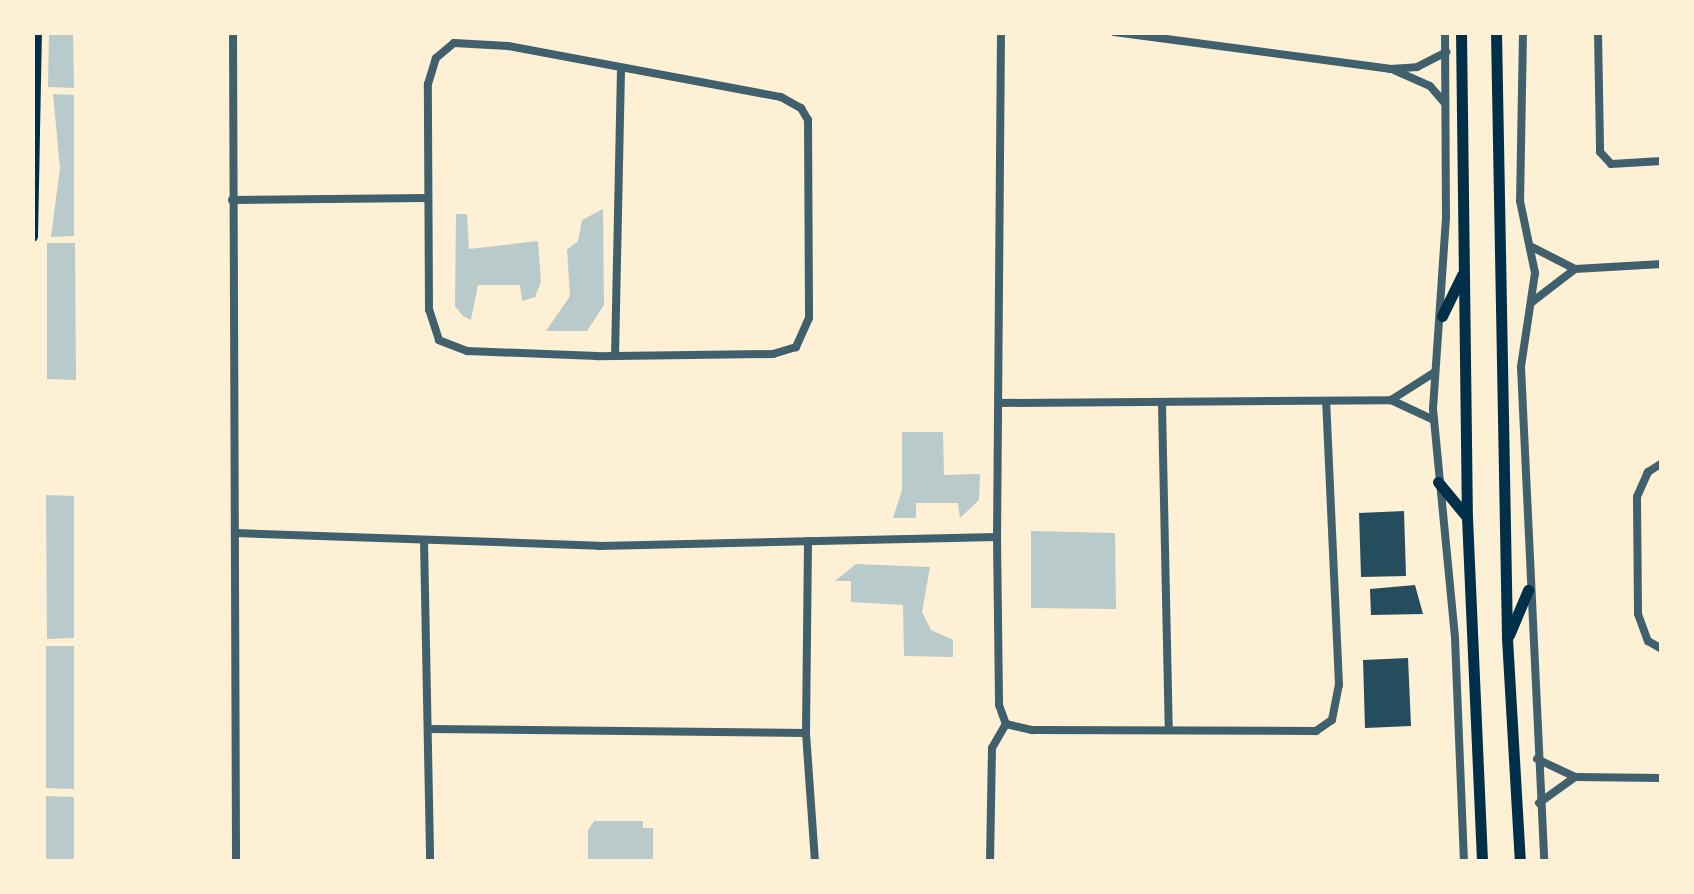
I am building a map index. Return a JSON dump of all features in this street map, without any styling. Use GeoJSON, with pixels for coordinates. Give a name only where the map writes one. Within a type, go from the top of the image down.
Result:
{"type":"FeatureCollection","features":[{"type":"Feature","properties":{"kind":"main road"},"geometry":{"type":"LineString","coordinates":[[32,236],[36,32]]}},
{"type":"Feature","properties":{"kind":"main road"},"geometry":{"type":"LineString","coordinates":[[1462,32],[1467,518],[1482,862]]}},
{"type":"Feature","properties":{"kind":"main road"},"geometry":{"type":"LineString","coordinates":[[1496,32],[1507,638],[1520,862]]}},
{"type":"Feature","properties":{"kind":"main road"},"geometry":{"type":"LineString","coordinates":[[1442,316],[1464,272]]}},
{"type":"Feature","properties":{"kind":"main road"},"geometry":{"type":"LineString","coordinates":[[1438,482],[1467,518]]}},
{"type":"Feature","properties":{"kind":"main road"},"geometry":{"type":"LineString","coordinates":[[1507,638],[1528,590]]}},
{"type":"Feature","properties":{"kind":"street"},"geometry":{"type":"LineString","coordinates":[[232,32],[236,862]]}},
{"type":"Feature","properties":{"kind":"street"},"geometry":{"type":"LineString","coordinates":[[508,32],[508,46]]}},
{"type":"Feature","properties":{"kind":"street"},"geometry":{"type":"LineString","coordinates":[[1000,32],[999,706],[1006,724]]}},
{"type":"Feature","properties":{"kind":"street"},"geometry":{"type":"LineString","coordinates":[[1114,32],[1390,69],[1417,67],[1446,52]]}},
{"type":"Feature","properties":{"kind":"street"},"geometry":{"type":"LineString","coordinates":[[1446,32],[1442,316],[1434,420],[1455,638],[1464,862]]}},
{"type":"Feature","properties":{"kind":"street"},"geometry":{"type":"LineString","coordinates":[[1523,32],[1520,201],[1532,247],[1532,302],[1522,367],[1528,590],[1544,862]]}},
{"type":"Feature","properties":{"kind":"street"},"geometry":{"type":"LineString","coordinates":[[1608,32],[1598,33],[1600,152],[1611,164],[1662,161]]}},
{"type":"Feature","properties":{"kind":"street"},"geometry":{"type":"LineString","coordinates":[[454,43],[508,46],[781,97],[807,114],[809,318],[802,341],[787,352],[616,356],[467,352],[439,340],[430,321],[428,84],[436,58],[454,43]]}},
{"type":"Feature","properties":{"kind":"street"},"geometry":{"type":"LineString","coordinates":[[616,356],[622,68]]}},
{"type":"Feature","properties":{"kind":"street"},"geometry":{"type":"LineString","coordinates":[[1390,69],[1430,86],[1446,104]]}},
{"type":"Feature","properties":{"kind":"street"},"geometry":{"type":"LineString","coordinates":[[232,200],[426,198]]}},
{"type":"Feature","properties":{"kind":"street"},"geometry":{"type":"LineString","coordinates":[[1532,247],[1575,268],[1662,264]]}},
{"type":"Feature","properties":{"kind":"street"},"geometry":{"type":"LineString","coordinates":[[1532,302],[1575,268]]}},
{"type":"Feature","properties":{"kind":"street"},"geometry":{"type":"LineString","coordinates":[[1392,400],[1435,372]]}},
{"type":"Feature","properties":{"kind":"street"},"geometry":{"type":"LineString","coordinates":[[1000,404],[1162,406],[1392,400],[1434,420]]}},
{"type":"Feature","properties":{"kind":"street"},"geometry":{"type":"LineString","coordinates":[[1006,724],[1032,730],[1316,731],[1336,713],[1326,403]]}},
{"type":"Feature","properties":{"kind":"street"},"geometry":{"type":"LineString","coordinates":[[1162,406],[1169,728]]}},
{"type":"Feature","properties":{"kind":"street"},"geometry":{"type":"LineString","coordinates":[[1662,463],[1648,472],[1637,497],[1638,614],[1648,641],[1662,649]]}},
{"type":"Feature","properties":{"kind":"street"},"geometry":{"type":"LineString","coordinates":[[235,533],[424,542],[998,537]]}},
{"type":"Feature","properties":{"kind":"street"},"geometry":{"type":"LineString","coordinates":[[808,541],[806,734],[814,862]]}},
{"type":"Feature","properties":{"kind":"street"},"geometry":{"type":"LineString","coordinates":[[424,542],[430,862]]}},
{"type":"Feature","properties":{"kind":"street"},"geometry":{"type":"LineString","coordinates":[[990,862],[992,748],[1006,724]]}},
{"type":"Feature","properties":{"kind":"street"},"geometry":{"type":"LineString","coordinates":[[430,729],[806,734]]}},
{"type":"Feature","properties":{"kind":"street"},"geometry":{"type":"LineString","coordinates":[[1536,759],[1575,777],[1662,778]]}},
{"type":"Feature","properties":{"kind":"street"},"geometry":{"type":"LineString","coordinates":[[1538,804],[1575,777]]}},
{"type":"Feature","properties":{"kind":"shaded area"},"geometry":{"type":"Polygon","coordinates":[[[49,33],[73,33],[74,88],[48,87],[49,33]]]}},
{"type":"Feature","properties":{"kind":"shaded area"},"geometry":{"type":"Polygon","coordinates":[[[53,94],[74,95],[74,236],[51,237],[60,168],[53,94]]]}},
{"type":"Feature","properties":{"kind":"shaded area"},"geometry":{"type":"Polygon","coordinates":[[[603,209],[604,305],[587,331],[546,331],[570,296],[567,250],[578,241],[582,220],[603,209]]]}},
{"type":"Feature","properties":{"kind":"shaded area"},"geometry":{"type":"Polygon","coordinates":[[[456,214],[467,214],[469,249],[538,241],[541,282],[535,297],[522,301],[520,285],[478,285],[471,320],[463,316],[455,306],[456,214]]]}},
{"type":"Feature","properties":{"kind":"shaded area"},"geometry":{"type":"Polygon","coordinates":[[[47,243],[75,243],[76,380],[47,379],[47,243]]]}},
{"type":"Feature","properties":{"kind":"shaded area"},"geometry":{"type":"Polygon","coordinates":[[[902,432],[943,432],[944,475],[980,474],[979,500],[960,518],[958,503],[916,503],[916,518],[893,518],[902,490],[902,432]]]}},
{"type":"Feature","properties":{"kind":"shaded area"},"geometry":{"type":"Polygon","coordinates":[[[46,495],[74,496],[74,638],[47,639],[46,495]]]}},
{"type":"Feature","properties":{"kind":"shaded area"},"geometry":{"type":"Polygon","coordinates":[[[1031,531],[1115,533],[1116,609],[1031,608],[1031,531]]]}},
{"type":"Feature","properties":{"kind":"shaded area"},"geometry":{"type":"Polygon","coordinates":[[[856,564],[930,567],[922,612],[931,630],[953,640],[953,657],[904,656],[903,605],[851,602],[851,581],[835,581],[856,564]]]}},
{"type":"Feature","properties":{"kind":"shaded area"},"geometry":{"type":"Polygon","coordinates":[[[46,646],[74,646],[74,789],[46,788],[46,646]]]}},
{"type":"Feature","properties":{"kind":"shaded area"},"geometry":{"type":"Polygon","coordinates":[[[46,796],[74,797],[74,861],[46,861],[46,796]]]}},
{"type":"Feature","properties":{"kind":"shaded area"},"geometry":{"type":"Polygon","coordinates":[[[594,821],[643,821],[643,828],[653,828],[653,861],[588,861],[588,830],[594,821]]]}},
{"type":"Feature","properties":{"kind":"building"},"geometry":{"type":"Polygon","coordinates":[[[1404,511],[1406,576],[1361,577],[1359,513],[1404,511]]]}},
{"type":"Feature","properties":{"kind":"building"},"geometry":{"type":"Polygon","coordinates":[[[1415,585],[1423,614],[1371,615],[1370,589],[1415,585]]]}},
{"type":"Feature","properties":{"kind":"building"},"geometry":{"type":"Polygon","coordinates":[[[1408,658],[1411,726],[1365,728],[1363,660],[1408,658]]]}}]}
